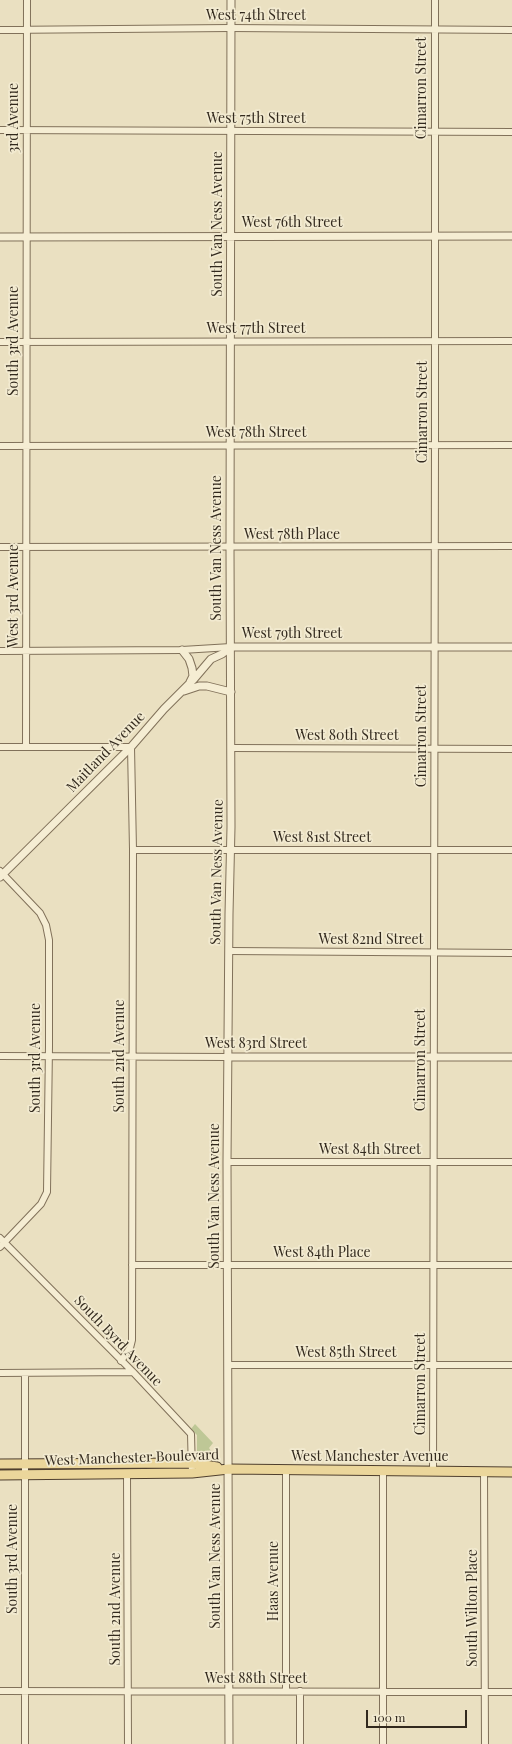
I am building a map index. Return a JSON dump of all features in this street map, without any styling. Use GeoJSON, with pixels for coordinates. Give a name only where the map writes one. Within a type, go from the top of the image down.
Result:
{"type":"FeatureCollection","features":[{"type":"Feature","properties":{"kind":"main road","name":"West Manchester Boulevard"},"geometry":{"type":"LineString","coordinates":[[0,1464],[192,1463],[229,1469]]}},
{"type":"Feature","properties":{"kind":"main road","name":"West Manchester Avenue"},"geometry":{"type":"LineString","coordinates":[[229,1469],[512,1472]]}},
{"type":"Feature","properties":{"kind":"main road","name":"West Manchester Boulevard"},"geometry":{"type":"LineString","coordinates":[[0,1475],[192,1473],[229,1469]]}},
{"type":"Feature","properties":{"kind":"street","name":"3rd Avenue"},"geometry":{"type":"LineString","coordinates":[[26,237],[27,0]]}},
{"type":"Feature","properties":{"kind":"street","name":"South Van Ness Avenue"},"geometry":{"type":"LineString","coordinates":[[229,1744],[227,1162],[231,748],[231,0]]}},
{"type":"Feature","properties":{"kind":"street","name":"Cimarron Street"},"geometry":{"type":"LineString","coordinates":[[433,1471],[433,849],[435,647],[434,0]]}},
{"type":"Feature","properties":{"kind":"street","name":"West 74th Street"},"geometry":{"type":"LineString","coordinates":[[0,30],[230,28],[512,30]]}},
{"type":"Feature","properties":{"kind":"street","name":"West 75th Street"},"geometry":{"type":"LineString","coordinates":[[0,130],[512,132]]}},
{"type":"Feature","properties":{"kind":"street","name":"West 76th Street"},"geometry":{"type":"LineString","coordinates":[[0,237],[512,236]]}},
{"type":"Feature","properties":{"kind":"street","name":"South 3rd Avenue"},"geometry":{"type":"LineString","coordinates":[[26,237],[26,446]]}},
{"type":"Feature","properties":{"kind":"street","name":"West 77th Street"},"geometry":{"type":"LineString","coordinates":[[0,342],[512,341]]}},
{"type":"Feature","properties":{"kind":"street","name":"West 78th Street"},"geometry":{"type":"LineString","coordinates":[[0,446],[512,445]]}},
{"type":"Feature","properties":{"kind":"street","name":"West 3rd Avenue"},"geometry":{"type":"LineString","coordinates":[[26,446],[26,747]]}},
{"type":"Feature","properties":{"kind":"street","name":"West 78th Place"},"geometry":{"type":"LineString","coordinates":[[0,547],[512,546]]}},
{"type":"Feature","properties":{"kind":"street","name":"West 79th Street"},"geometry":{"type":"LineString","coordinates":[[0,651],[182,650],[231,647],[512,647]]}},
{"type":"Feature","properties":{"kind":"street","name":"Maitland Avenue"},"geometry":{"type":"LineString","coordinates":[[1,874],[131,747],[211,659],[222,654],[231,647]]}},
{"type":"Feature","properties":{"kind":"street"},"geometry":{"type":"LineString","coordinates":[[182,650],[189,659],[192,668],[193,676],[188,686]]}},
{"type":"Feature","properties":{"kind":"street"},"geometry":{"type":"LineString","coordinates":[[182,692],[203,686],[213,686],[231,692]]}},
{"type":"Feature","properties":{"kind":"street"},"geometry":{"type":"LineString","coordinates":[[0,747],[131,747]]}},
{"type":"Feature","properties":{"kind":"street","name":"South 2nd Avenue"},"geometry":{"type":"LineString","coordinates":[[121,1361],[130,1348],[132,1340],[133,850],[131,747]]}},
{"type":"Feature","properties":{"kind":"street","name":"West 80th Street"},"geometry":{"type":"LineString","coordinates":[[231,748],[512,749]]}},
{"type":"Feature","properties":{"kind":"street","name":"West 81st Street"},"geometry":{"type":"LineString","coordinates":[[133,850],[512,850]]}},
{"type":"Feature","properties":{"kind":"street","name":"South 3rd Avenue"},"geometry":{"type":"LineString","coordinates":[[1,874],[40,913],[44,919],[48,932],[49,1056],[47,1192],[41,1204],[2,1243]]}},
{"type":"Feature","properties":{"kind":"street","name":"West 82nd Street"},"geometry":{"type":"LineString","coordinates":[[229,951],[512,953]]}},
{"type":"Feature","properties":{"kind":"street","name":"West 83rd Street"},"geometry":{"type":"LineString","coordinates":[[0,1056],[512,1057]]}},
{"type":"Feature","properties":{"kind":"street","name":"West 84th Street"},"geometry":{"type":"LineString","coordinates":[[227,1162],[512,1162]]}},
{"type":"Feature","properties":{"kind":"street","name":"South Byrd Avenue"},"geometry":{"type":"LineString","coordinates":[[2,1243],[133,1372],[191,1434],[192,1473]]}},
{"type":"Feature","properties":{"kind":"street","name":"West 84th Place"},"geometry":{"type":"LineString","coordinates":[[132,1264],[433,1266],[512,1265]]}},
{"type":"Feature","properties":{"kind":"street","name":"West 85th Street"},"geometry":{"type":"LineString","coordinates":[[228,1365],[512,1365]]}},
{"type":"Feature","properties":{"kind":"street"},"geometry":{"type":"LineString","coordinates":[[0,1373],[133,1372]]}},
{"type":"Feature","properties":{"kind":"street","name":"South 3rd Avenue"},"geometry":{"type":"LineString","coordinates":[[25,1373],[25,1744]]}},
{"type":"Feature","properties":{"kind":"street","name":"Haas Avenue"},"geometry":{"type":"LineString","coordinates":[[286,1470],[286,1691]]}},
{"type":"Feature","properties":{"kind":"street"},"geometry":{"type":"LineString","coordinates":[[382,1471],[383,1744]]}},
{"type":"Feature","properties":{"kind":"street","name":"South Wilton Place"},"geometry":{"type":"LineString","coordinates":[[484,1472],[485,1744]]}},
{"type":"Feature","properties":{"kind":"street","name":"South 2nd Avenue"},"geometry":{"type":"LineString","coordinates":[[126,1474],[128,1526],[128,1744]]}},
{"type":"Feature","properties":{"kind":"street","name":"West 88th Street"},"geometry":{"type":"LineString","coordinates":[[0,1691],[512,1692]]}},
{"type":"Feature","properties":{"kind":"street"},"geometry":{"type":"LineString","coordinates":[[300,1691],[300,1744]]}},
{"type":"Feature","properties":{"kind":"green space"},"geometry":{"type":"Polygon","coordinates":[[[195,1424],[213,1443],[209,1448],[211,1451],[209,1457],[197,1456],[197,1435],[191,1429],[195,1424]]]}}]}
